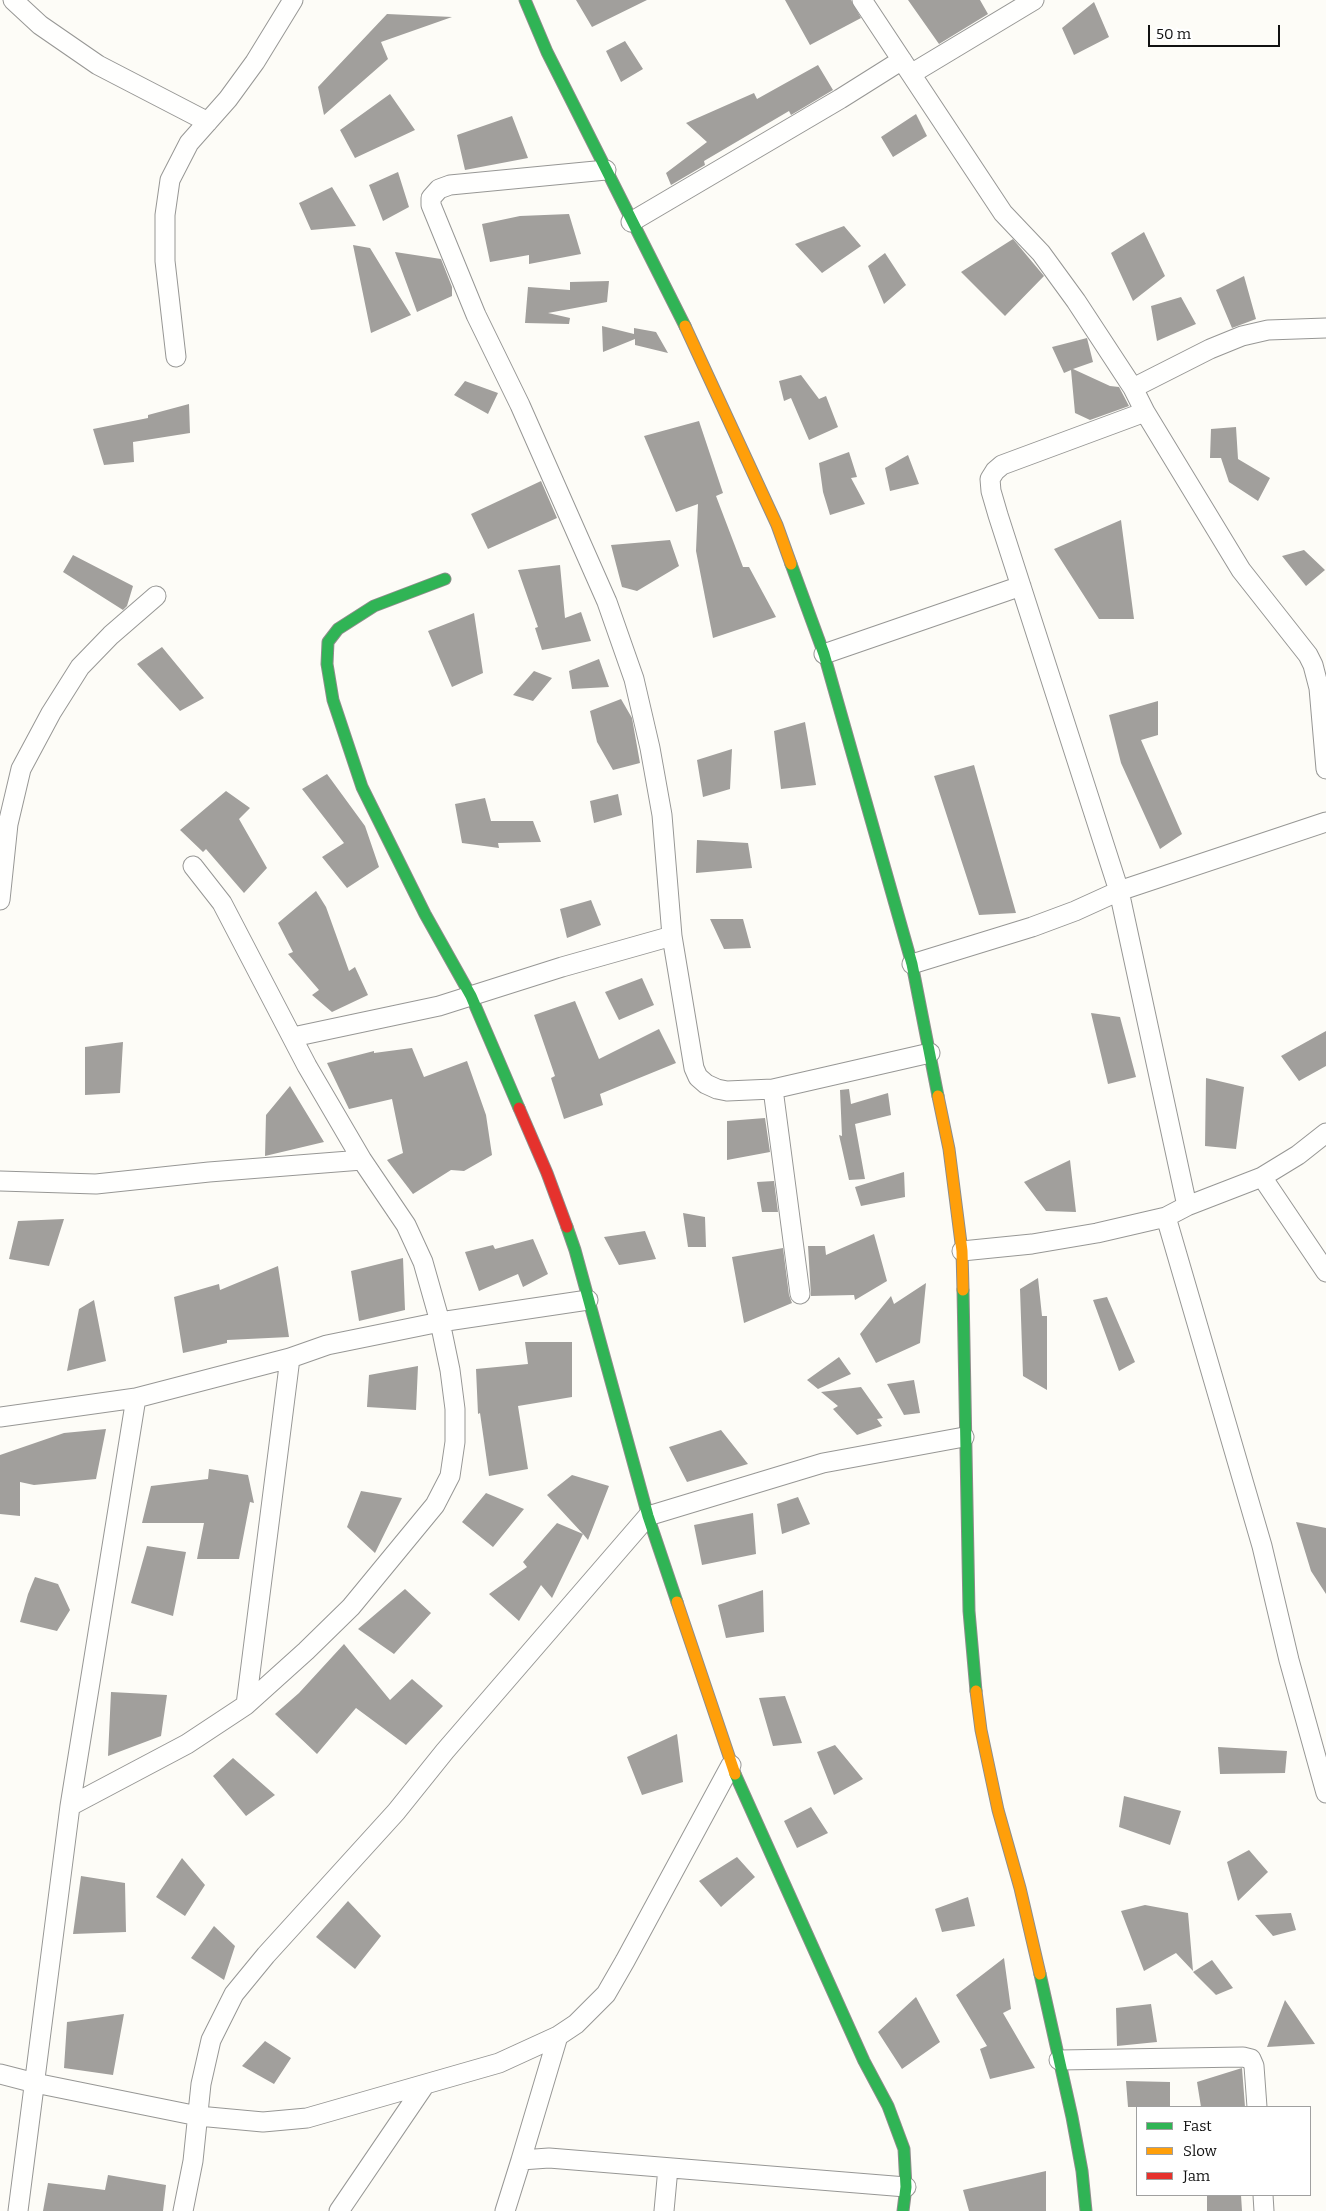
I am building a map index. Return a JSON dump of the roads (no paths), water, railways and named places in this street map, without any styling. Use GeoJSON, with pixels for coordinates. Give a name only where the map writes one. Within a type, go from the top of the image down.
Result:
{"type":"FeatureCollection","features":[{"type":"Feature","properties":{"kind":"main road"},"geometry":{"type":"LineString","coordinates":[[525,0],[547,52],[687,330],[777,524],[824,654],[912,964],[949,1149],[962,1251],[964,1437],[969,1619],[972,1663],[981,1730],[998,1810],[1020,1888],[1059,2060],[1079,2153],[1086,2211]]}},
{"type":"Feature","properties":{"kind":"main road"},"geometry":{"type":"LineString","coordinates":[[445,579],[374,606],[338,629],[328,642],[327,664],[333,700],[362,787],[425,914],[471,996],[546,1173],[575,1250],[648,1516],[731,1765],[864,2061],[888,2106],[904,2149],[906,2187],[903,2211]]}},
{"type":"Feature","properties":{"kind":"street"},"geometry":{"type":"LineString","coordinates":[[13,0],[40,25],[98,65],[208,122]]}},
{"type":"Feature","properties":{"kind":"street"},"geometry":{"type":"LineString","coordinates":[[862,0],[1003,213],[1041,253],[1133,388],[1145,412],[1219,530],[1241,570],[1308,654],[1319,688],[1326,769]]}},
{"type":"Feature","properties":{"kind":"street"},"geometry":{"type":"LineString","coordinates":[[631,222],[840,99],[907,67],[1034,0]]}},
{"type":"Feature","properties":{"kind":"street"},"geometry":{"type":"LineString","coordinates":[[176,357],[165,261],[165,215],[170,180],[189,143],[228,99],[255,62],[289,2]]}},
{"type":"Feature","properties":{"kind":"street"},"geometry":{"type":"LineString","coordinates":[[606,170],[450,185],[439,189],[431,198],[431,205],[476,315],[520,405],[607,602],[634,679],[650,748],[662,815],[672,936],[694,1068],[698,1077],[706,1084],[727,1091],[773,1089],[930,1053]]}},
{"type":"Feature","properties":{"kind":"street"},"geometry":{"type":"LineString","coordinates":[[1133,388],[1210,349],[1242,336],[1268,330],[1326,328]]}},
{"type":"Feature","properties":{"kind":"street"},"geometry":{"type":"LineString","coordinates":[[1145,412],[1002,465],[990,479],[991,491],[1119,891],[1187,1206]]}},
{"type":"Feature","properties":{"kind":"street"},"geometry":{"type":"LineString","coordinates":[[824,654],[1022,586]]}},
{"type":"Feature","properties":{"kind":"street"},"geometry":{"type":"LineString","coordinates":[[0,900],[8,824],[22,769],[50,712],[80,667],[111,635],[156,596]]}},
{"type":"Feature","properties":{"kind":"street"},"geometry":{"type":"LineString","coordinates":[[912,964],[1032,927],[1075,911],[1119,891],[1326,822]]}},
{"type":"Feature","properties":{"kind":"street"},"geometry":{"type":"LineString","coordinates":[[70,1806],[163,1758],[246,1705],[294,1663],[351,1607],[434,1504],[450,1476],[455,1442],[455,1409],[450,1370],[440,1322],[423,1262],[406,1225],[362,1160],[307,1066],[222,903],[193,866]]}},
{"type":"Feature","properties":{"kind":"street"},"geometry":{"type":"LineString","coordinates":[[293,1037],[439,1006],[672,936]]}},
{"type":"Feature","properties":{"kind":"street"},"geometry":{"type":"LineString","coordinates":[[773,1089],[800,1294]]}},
{"type":"Feature","properties":{"kind":"street"},"geometry":{"type":"LineString","coordinates":[[962,1251],[1032,1244],[1097,1233],[1166,1217],[1187,1206],[1262,1177],[1326,1134]]}},
{"type":"Feature","properties":{"kind":"street"},"geometry":{"type":"LineString","coordinates":[[0,1181],[96,1184],[219,1171],[362,1160]]}},
{"type":"Feature","properties":{"kind":"street"},"geometry":{"type":"LineString","coordinates":[[1262,1177],[1326,1272]]}},
{"type":"Feature","properties":{"kind":"street"},"geometry":{"type":"LineString","coordinates":[[1166,1217],[1259,1536],[1289,1660],[1326,1793]]}},
{"type":"Feature","properties":{"kind":"street"},"geometry":{"type":"LineString","coordinates":[[0,1417],[136,1398],[290,1358],[327,1345],[440,1322],[588,1300]]}},
{"type":"Feature","properties":{"kind":"street"},"geometry":{"type":"LineString","coordinates":[[246,1705],[290,1358]]}},
{"type":"Feature","properties":{"kind":"street"},"geometry":{"type":"LineString","coordinates":[[18,2211],[70,1806],[136,1398]]}},
{"type":"Feature","properties":{"kind":"street"},"geometry":{"type":"LineString","coordinates":[[183,2211],[193,2161],[201,2084],[212,2040],[234,1994],[266,1955],[396,1812],[445,1751],[648,1516],[823,1463],[964,1437]]}},
{"type":"Feature","properties":{"kind":"street"},"geometry":{"type":"LineString","coordinates":[[0,2074],[35,2083],[198,2116],[263,2122],[307,2118],[499,2063],[558,2036],[584,2017],[606,1994],[731,1765]]}},
{"type":"Feature","properties":{"kind":"street"},"geometry":{"type":"LineString","coordinates":[[505,2211],[558,2036]]}},
{"type":"Feature","properties":{"kind":"street"},"geometry":{"type":"LineString","coordinates":[[1059,2060],[1243,2057],[1250,2060],[1254,2066],[1257,2106]]}},
{"type":"Feature","properties":{"kind":"street"},"geometry":{"type":"LineString","coordinates":[[339,2211],[424,2086]]}},
{"type":"Feature","properties":{"kind":"street"},"geometry":{"type":"LineString","coordinates":[[521,2160],[548,2158],[906,2187]]}},
{"type":"Feature","properties":{"kind":"street"},"geometry":{"type":"LineString","coordinates":[[664,2211],[668,2168]]}},
{"type":"Feature","properties":{"kind":"street"},"geometry":{"type":"LineString","coordinates":[[1263,2196],[1264,2211]]}}]}
